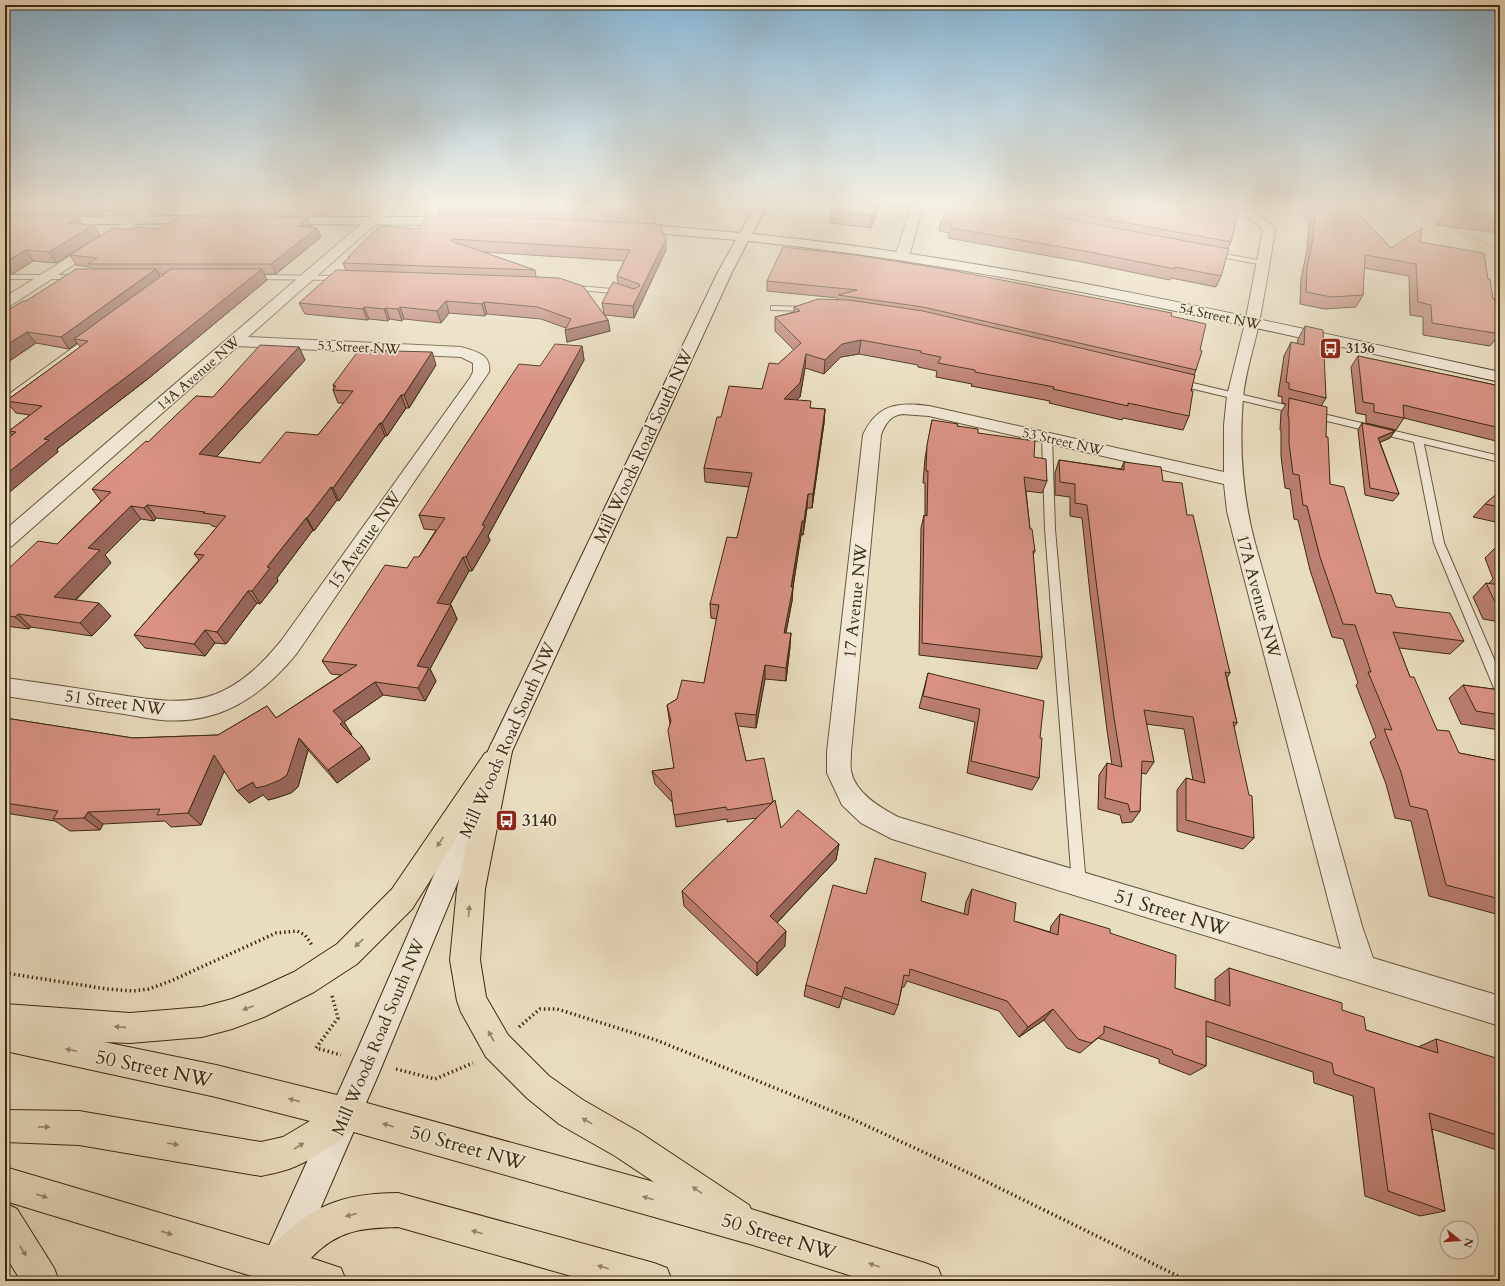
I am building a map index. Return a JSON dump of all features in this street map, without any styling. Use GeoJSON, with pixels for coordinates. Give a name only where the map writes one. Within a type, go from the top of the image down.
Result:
{"type":"FeatureCollection","features":[{"type":"Feature","properties":{"kind":"main road"},"geometry":{"type":"LineString","coordinates":[[5,1019],[130,1028],[202,1022],[232,1014],[264,1002],[304,982],[347,954],[402,899],[500,751]]}},
{"type":"Feature","properties":{"kind":"main road"},"geometry":{"type":"LineString","coordinates":[[500,751],[471,889],[465,960],[472,1001],[497,1046],[538,1087],[570,1112],[627,1144],[753,1227]]}},
{"type":"Feature","properties":{"kind":"main road","name":"50 Street NW"},"geometry":{"type":"LineString","coordinates":[[5,1036],[216,1081],[345,1113],[753,1227],[924,1281]]}},
{"type":"Feature","properties":{"kind":"main road"},"geometry":{"type":"LineString","coordinates":[[5,1126],[79,1128],[261,1159],[289,1152],[327,1129],[345,1113]]}},
{"type":"Feature","properties":{"kind":"main road"},"geometry":{"type":"LineString","coordinates":[[5,1184],[275,1273],[328,1281]]}},
{"type":"Feature","properties":{"kind":"main road"},"geometry":{"type":"LineString","coordinates":[[275,1273],[316,1229],[342,1217],[372,1210],[398,1210],[654,1281]]}},
{"type":"Feature","properties":{"kind":"main road"},"geometry":{"type":"LineString","coordinates":[[5,1221],[41,1281]]}},
{"type":"Feature","properties":{"kind":"street"},"geometry":{"type":"LineString","coordinates":[[5,303],[62,267]]}},
{"type":"Feature","properties":{"kind":"street","name":"14A Avenue NW"},"geometry":{"type":"LineString","coordinates":[[5,541],[320,267]]}},
{"type":"Feature","properties":{"kind":"street","name":"Mill Woods Road South NW"},"geometry":{"type":"LineString","coordinates":[[275,1273],[500,751],[728,267]]}},
{"type":"Feature","properties":{"kind":"street","name":"54 Street NW"},"geometry":{"type":"LineString","coordinates":[[968,267],[1040,279],[1500,377]]}},
{"type":"Feature","properties":{"kind":"street","name":"17A Avenue NW"},"geometry":{"type":"LineString","coordinates":[[1262,267],[1252,323],[1235,396],[1232,448],[1233,480],[1237,511],[1348,926],[1362,969]]}},
{"type":"Feature","properties":{"kind":"street","name":"53 Street NW"},"geometry":{"type":"LineString","coordinates":[[234,341],[461,352],[476,357],[481,361]]}},
{"type":"Feature","properties":{"kind":"street","name":"15 Avenue NW"},"geometry":{"type":"LineString","coordinates":[[224,700],[257,682],[276,664],[289,647],[478,378],[482,366],[481,361]]}},
{"type":"Feature","properties":{"kind":"street","name":"53 Street NW"},"geometry":{"type":"LineString","coordinates":[[893,410],[917,409],[929,411],[1233,480]]}},
{"type":"Feature","properties":{"kind":"street","name":"17 Avenue NW"},"geometry":{"type":"LineString","coordinates":[[851,797],[839,773],[839,752],[872,435],[875,426],[880,419],[893,410]]}},
{"type":"Feature","properties":{"kind":"street","name":"51 Street NW"},"geometry":{"type":"LineString","coordinates":[[5,687],[162,710],[185,711],[205,707],[224,700]]}},
{"type":"Feature","properties":{"kind":"street","name":"51 Street NW"},"geometry":{"type":"LineString","coordinates":[[851,797],[870,815],[892,827],[1500,1011]]}},
{"type":"Feature","properties":{"kind":"lane"},"geometry":{"type":"LineString","coordinates":[[5,277],[92,277]]}},
{"type":"Feature","properties":{"kind":"lane"},"geometry":{"type":"LineString","coordinates":[[238,277],[353,278]]}},
{"type":"Feature","properties":{"kind":"lane"},"geometry":{"type":"LineString","coordinates":[[564,286],[616,290],[632,295]]}},
{"type":"Feature","properties":{"kind":"lane"},"geometry":{"type":"LineString","coordinates":[[774,308],[818,309]]}},
{"type":"Feature","properties":{"kind":"lane"},"geometry":{"type":"LineString","coordinates":[[5,401],[100,332]]}},
{"type":"Feature","properties":{"kind":"lane"},"geometry":{"type":"LineString","coordinates":[[1166,380],[1500,459]]}},
{"type":"Feature","properties":{"kind":"lane"},"geometry":{"type":"LineString","coordinates":[[1047,437],[1050,529],[1079,884]]}},
{"type":"Feature","properties":{"kind":"lane"},"geometry":{"type":"LineString","coordinates":[[1419,440],[1439,543],[1500,688]]}},
{"type":"Feature","properties":{"kind":"path"},"geometry":{"type":"LineString","coordinates":[[5,973],[107,989],[133,991],[149,989],[173,980],[276,933],[291,930],[301,931],[306,934],[310,942]]}},
{"type":"Feature","properties":{"kind":"path"},"geometry":{"type":"LineString","coordinates":[[328,1052],[316,1048],[338,1018],[330,988]]}},
{"type":"Feature","properties":{"kind":"path"},"geometry":{"type":"LineString","coordinates":[[517,1028],[540,1009],[547,1008],[558,1009],[586,1017],[656,1040],[852,1119],[974,1175],[1188,1281]]}},
{"type":"Feature","properties":{"kind":"path"},"geometry":{"type":"LineString","coordinates":[[415,1074],[435,1079],[480,1060]]}},
{"type":"Feature","properties":{"kind":"building"},"geometry":{"type":"Polygon","coordinates":[[[453,267],[526,267],[535,270],[453,267]]]}},
{"type":"Feature","properties":{"kind":"building"},"geometry":{"type":"Polygon","coordinates":[[[621,267],[652,267],[633,306],[602,303],[613,282],[634,289],[640,286],[639,284],[617,276],[621,267]]]}},
{"type":"Feature","properties":{"kind":"building"},"geometry":{"type":"Polygon","coordinates":[[[774,267],[931,267],[1172,313],[1171,316],[1206,324],[1200,350],[1202,351],[1196,370],[923,307],[838,295],[857,290],[767,281],[774,267]]]}},
{"type":"Feature","properties":{"kind":"building"},"geometry":{"type":"Polygon","coordinates":[[[1175,267],[1224,267],[1221,276],[1175,267]]]}},
{"type":"Feature","properties":{"kind":"building"},"geometry":{"type":"Polygon","coordinates":[[[1307,267],[1364,267],[1363,295],[1332,297],[1306,292],[1307,267]]]}},
{"type":"Feature","properties":{"kind":"building"},"geometry":{"type":"Polygon","coordinates":[[[1416,267],[1486,267],[1488,279],[1490,279],[1493,299],[1495,299],[1500,334],[1432,323],[1431,305],[1418,302],[1416,267]]]}},
{"type":"Feature","properties":{"kind":"building"},"geometry":{"type":"Polygon","coordinates":[[[76,269],[156,269],[61,337],[27,332],[5,346],[5,312],[23,301],[26,301],[76,269]]]}},
{"type":"Feature","properties":{"kind":"building"},"geometry":{"type":"Polygon","coordinates":[[[171,269],[262,269],[141,366],[44,439],[49,440],[5,475],[5,441],[16,432],[9,431],[42,406],[6,401],[88,341],[74,339],[171,269]]]}},
{"type":"Feature","properties":{"kind":"building"},"geometry":{"type":"Polygon","coordinates":[[[336,270],[559,278],[583,286],[608,320],[565,330],[571,319],[538,307],[484,302],[482,304],[446,301],[437,311],[400,307],[398,309],[384,309],[364,307],[363,309],[299,303],[336,270]]]}},
{"type":"Feature","properties":{"kind":"building"},"geometry":{"type":"Polygon","coordinates":[[[818,299],[849,300],[923,311],[1195,375],[1191,391],[1193,391],[1189,416],[1128,403],[1128,406],[1053,389],[1054,387],[975,372],[975,370],[938,363],[941,357],[921,353],[921,351],[861,340],[842,344],[825,360],[806,354],[800,383],[784,399],[811,401],[810,408],[825,409],[813,494],[808,494],[804,521],[802,521],[791,587],[793,587],[784,633],[791,633],[786,668],[765,665],[756,715],[735,713],[746,761],[764,758],[773,801],[772,803],[727,810],[726,807],[674,815],[671,791],[652,771],[674,768],[668,730],[671,721],[667,705],[677,699],[682,680],[704,683],[719,605],[710,604],[727,537],[737,538],[752,473],[704,468],[717,417],[721,417],[729,386],[762,389],[769,363],[778,364],[801,343],[775,317],[800,311],[794,307],[818,299]]]}},
{"type":"Feature","properties":{"kind":"building"},"geometry":{"type":"Polygon","coordinates":[[[1305,326],[1323,330],[1326,398],[1289,389],[1289,383],[1286,382],[1291,342],[1304,345],[1305,326]]]}},
{"type":"Feature","properties":{"kind":"building"},"geometry":{"type":"Polygon","coordinates":[[[555,344],[582,346],[482,525],[485,526],[466,557],[463,557],[437,603],[451,605],[417,666],[429,668],[418,688],[375,682],[333,711],[343,722],[340,724],[362,746],[328,770],[299,738],[287,775],[280,780],[265,786],[256,788],[253,782],[237,791],[214,755],[188,813],[157,815],[160,809],[88,812],[84,818],[53,819],[58,811],[5,803],[5,718],[133,738],[218,735],[267,706],[276,718],[357,665],[322,661],[385,565],[407,568],[414,557],[419,557],[445,518],[419,515],[519,364],[540,366],[555,344]]]}},
{"type":"Feature","properties":{"kind":"building"},"geometry":{"type":"Polygon","coordinates":[[[260,345],[299,347],[199,454],[260,463],[286,432],[318,435],[353,391],[333,390],[336,386],[333,385],[359,350],[432,352],[404,395],[401,395],[333,488],[331,487],[306,518],[267,567],[270,568],[252,591],[248,591],[217,632],[205,630],[194,644],[134,635],[204,555],[194,554],[226,516],[147,505],[144,508],[131,506],[88,548],[100,550],[54,597],[99,603],[80,623],[18,614],[15,617],[5,615],[5,572],[38,541],[57,544],[111,492],[92,489],[146,441],[148,442],[196,396],[213,397],[260,345]]]}},
{"type":"Feature","properties":{"kind":"building"},"geometry":{"type":"Polygon","coordinates":[[[1358,356],[1500,386],[1500,428],[1403,405],[1404,418],[1374,412],[1374,404],[1363,402],[1358,356]]]}},
{"type":"Feature","properties":{"kind":"building"},"geometry":{"type":"Polygon","coordinates":[[[1289,398],[1327,407],[1326,437],[1328,437],[1330,484],[1344,487],[1376,593],[1391,595],[1396,607],[1450,613],[1464,641],[1393,632],[1410,677],[1414,677],[1437,730],[1449,731],[1459,753],[1500,761],[1500,899],[1446,885],[1427,810],[1410,806],[1401,772],[1384,729],[1392,730],[1368,672],[1371,672],[1355,625],[1343,624],[1320,557],[1307,506],[1303,505],[1299,475],[1293,474],[1289,443],[1289,398]]]}},
{"type":"Feature","properties":{"kind":"building"},"geometry":{"type":"Polygon","coordinates":[[[932,420],[978,429],[978,433],[1035,441],[1034,457],[1046,459],[1047,481],[1024,477],[1030,529],[1032,529],[1035,551],[1033,551],[1042,657],[922,643],[924,515],[927,516],[927,445],[932,420]]]}},
{"type":"Feature","properties":{"kind":"building"},"geometry":{"type":"Polygon","coordinates":[[[1362,423],[1395,431],[1378,438],[1399,494],[1370,488],[1362,423]]]}},
{"type":"Feature","properties":{"kind":"building"},"geometry":{"type":"Polygon","coordinates":[[[1059,460],[1124,470],[1124,462],[1161,467],[1163,481],[1182,483],[1187,515],[1193,515],[1230,673],[1225,672],[1237,723],[1233,722],[1249,795],[1252,796],[1254,838],[1186,820],[1186,778],[1205,783],[1193,717],[1144,710],[1154,762],[1142,761],[1140,811],[1130,812],[1128,804],[1105,798],[1107,763],[1122,767],[1114,718],[1087,505],[1075,503],[1075,484],[1060,482],[1059,460]]]}},
{"type":"Feature","properties":{"kind":"building"},"geometry":{"type":"Polygon","coordinates":[[[1500,491],[1500,507],[1485,504],[1500,491]]]}},
{"type":"Feature","properties":{"kind":"building"},"geometry":{"type":"Polygon","coordinates":[[[1486,583],[1500,585],[1500,607],[1497,606],[1486,583]]]}},
{"type":"Feature","properties":{"kind":"building"},"geometry":{"type":"Polygon","coordinates":[[[928,673],[1044,701],[1040,738],[1042,738],[1039,778],[971,761],[980,709],[923,696],[928,673]]]}},
{"type":"Feature","properties":{"kind":"building"},"geometry":{"type":"Polygon","coordinates":[[[1463,685],[1500,690],[1500,715],[1476,711],[1463,685]]]}},
{"type":"Feature","properties":{"kind":"building"},"geometry":{"type":"Polygon","coordinates":[[[775,800],[781,828],[798,810],[839,844],[770,916],[786,931],[757,963],[682,891],[775,800]]]}},
{"type":"Feature","properties":{"kind":"building"},"geometry":{"type":"Polygon","coordinates":[[[875,858],[926,873],[921,901],[968,915],[972,889],[1016,903],[1014,921],[1058,935],[1060,914],[1110,929],[1110,933],[1176,955],[1175,988],[1230,1006],[1229,968],[1342,1003],[1342,1010],[1364,1017],[1366,1030],[1438,1053],[1436,1039],[1499,1059],[1500,1136],[1429,1113],[1445,1211],[1388,1191],[1374,1088],[1334,1074],[1332,1063],[1206,1021],[1206,1066],[1173,1054],[1172,1050],[1104,1026],[1104,1033],[1091,1043],[1078,1039],[1053,1009],[1028,1027],[1007,1001],[910,969],[909,976],[904,975],[898,1005],[845,987],[842,997],[806,985],[833,885],[866,894],[875,858]]]}},
{"type":"Feature","properties":{"kind":"place","name":"3136"},"geometry":{"type":"Point","coordinates":[1331,348]}},
{"type":"Feature","properties":{"kind":"place","name":"3140"},"geometry":{"type":"Point","coordinates":[507,820]}}]}
